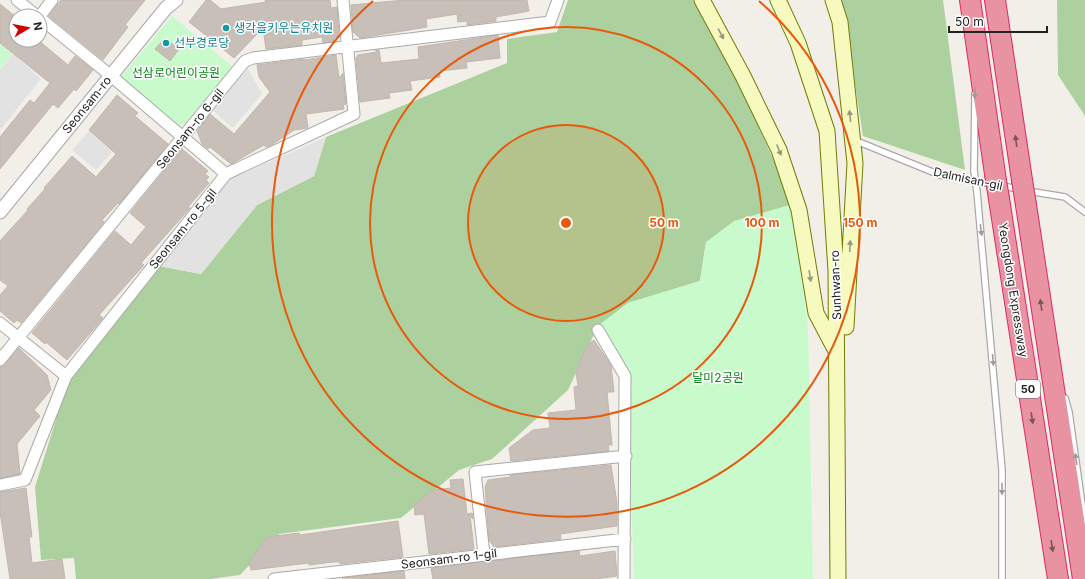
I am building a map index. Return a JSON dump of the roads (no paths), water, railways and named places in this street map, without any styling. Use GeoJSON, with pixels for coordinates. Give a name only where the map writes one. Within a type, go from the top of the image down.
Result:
{"type":"FeatureCollection","features":[{"type":"Feature","properties":{"kind":"highway","name":"Yeongdong Expressway"},"geometry":{"type":"LineString","coordinates":[[970,0],[995,174],[1058,579]]}},
{"type":"Feature","properties":{"kind":"highway","name":"Yeongdong Expressway"},"geometry":{"type":"LineString","coordinates":[[995,0],[1083,579]]}},
{"type":"Feature","properties":{"kind":"main road"},"geometry":{"type":"LineString","coordinates":[[702,0],[743,76],[779,150],[800,210],[816,313],[837,353]]}},
{"type":"Feature","properties":{"kind":"main road","name":"Sunhwan-ro"},"geometry":{"type":"LineString","coordinates":[[778,0],[798,43],[827,131],[836,271],[838,579]]}},
{"type":"Feature","properties":{"kind":"main road"},"geometry":{"type":"LineString","coordinates":[[834,0],[840,22],[855,163],[846,331],[837,353]]}},
{"type":"Feature","properties":{"kind":"street"},"geometry":{"type":"LineString","coordinates":[[17,0],[27,8]]}},
{"type":"Feature","properties":{"kind":"street"},"geometry":{"type":"LineString","coordinates":[[46,8],[52,0]]}},
{"type":"Feature","properties":{"kind":"street","name":"Seonsam-ro"},"geometry":{"type":"LineString","coordinates":[[0,212],[110,75],[166,8],[176,0]]}},
{"type":"Feature","properties":{"kind":"street","name":"Seonsam-ro 5-gil"},"geometry":{"type":"LineString","coordinates":[[0,485],[25,480],[66,376],[226,174],[354,114],[343,0]]}},
{"type":"Feature","properties":{"kind":"street","name":"Seonsam-ro 6-gil"},"geometry":{"type":"LineString","coordinates":[[0,360],[245,61],[253,58],[550,22],[558,0]]}},
{"type":"Feature","properties":{"kind":"street"},"geometry":{"type":"LineString","coordinates":[[48,24],[226,174]]}},
{"type":"Feature","properties":{"kind":"street"},"geometry":{"type":"LineString","coordinates":[[0,322],[66,376]]}},
{"type":"Feature","properties":{"kind":"street"},"geometry":{"type":"LineString","coordinates":[[598,330],[625,376],[626,456],[624,579]]}},
{"type":"Feature","properties":{"kind":"street"},"geometry":{"type":"LineString","coordinates":[[484,555],[475,472],[626,456]]}},
{"type":"Feature","properties":{"kind":"street","name":"Seonsam-ro 1-gil"},"geometry":{"type":"LineString","coordinates":[[274,579],[625,539]]}},
{"type":"Feature","properties":{"kind":"lane"},"geometry":{"type":"LineString","coordinates":[[975,40],[975,78]]}},
{"type":"Feature","properties":{"kind":"lane"},"geometry":{"type":"LineString","coordinates":[[975,86],[974,171],[1002,470],[1002,579]]}},
{"type":"Feature","properties":{"kind":"lane","name":"Dalmisan-gil"},"geometry":{"type":"LineString","coordinates":[[852,139],[940,175],[1065,197],[1085,212]]}},
{"type":"Feature","properties":{"kind":"lane"},"geometry":{"type":"LineString","coordinates":[[1046,338],[1060,383]]}},
{"type":"Feature","properties":{"kind":"lane"},"geometry":{"type":"LineString","coordinates":[[1062,390],[1069,412],[1085,526]]}},
{"type":"Feature","properties":{"kind":"place","name":"생각을키우는유치원"},"geometry":{"type":"Point","coordinates":[226,28]}},
{"type":"Feature","properties":{"kind":"place","name":"선부경로당"},"geometry":{"type":"Point","coordinates":[166,43]}},
{"type":"Feature","properties":{"kind":"park label","name":"선삼로어린이공원"},"geometry":{"type":"Point","coordinates":[176,73]}},
{"type":"Feature","properties":{"kind":"park label","name":"달미2공원"},"geometry":{"type":"Point","coordinates":[718,378]}}]}
